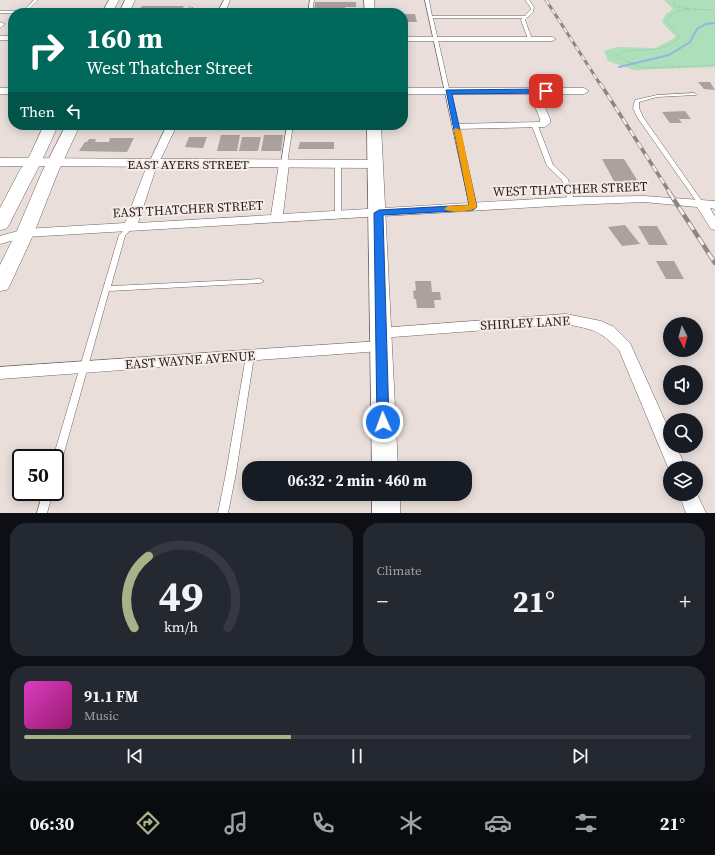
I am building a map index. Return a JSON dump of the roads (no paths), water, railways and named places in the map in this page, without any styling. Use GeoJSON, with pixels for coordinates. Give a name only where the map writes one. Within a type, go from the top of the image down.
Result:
{"type":"FeatureCollection","features":[{"type":"Feature","properties":{"kind":"main road"},"geometry":{"type":"LineString","coordinates":[[0,225],[32,163],[38,155],[49,130]]}},
{"type":"Feature","properties":{"kind":"main road"},"geometry":{"type":"LineString","coordinates":[[0,285],[25,233],[70,130]]}},
{"type":"Feature","properties":{"kind":"main road"},"geometry":{"type":"LineString","coordinates":[[374,130],[379,213],[380,340],[385,461]]}},
{"type":"Feature","properties":{"kind":"main road"},"geometry":{"type":"LineString","coordinates":[[386,501],[386,513]]}},
{"type":"Feature","properties":{"kind":"street"},"geometry":{"type":"LineString","coordinates":[[408,39],[552,39]]}},
{"type":"Feature","properties":{"kind":"street"},"geometry":{"type":"LineString","coordinates":[[408,91],[584,92]]}},
{"type":"Feature","properties":{"kind":"street"},"geometry":{"type":"LineString","coordinates":[[456,126],[542,125],[545,123],[545,119],[533,91]]}},
{"type":"Feature","properties":{"kind":"street"},"geometry":{"type":"LineString","coordinates":[[130,226],[154,164],[170,130]]}},
{"type":"Feature","properties":{"kind":"street","name":"EAST AYERS STREET"},"geometry":{"type":"LineString","coordinates":[[0,162],[376,164]]}},
{"type":"Feature","properties":{"kind":"street"},"geometry":{"type":"LineString","coordinates":[[278,219],[277,208],[284,164]]}},
{"type":"Feature","properties":{"kind":"street","name":"WEST THATCHER STREET"},"geometry":{"type":"LineString","coordinates":[[379,213],[571,201],[644,199],[715,205]]}},
{"type":"Feature","properties":{"kind":"street"},"geometry":{"type":"LineString","coordinates":[[701,204],[715,226]]}},
{"type":"Feature","properties":{"kind":"street","name":"EAST THATCHER STREET"},"geometry":{"type":"LineString","coordinates":[[0,240],[25,233],[379,213]]}},
{"type":"Feature","properties":{"kind":"street","name":"SHIRLEY LANE"},"geometry":{"type":"LineString","coordinates":[[380,340],[566,319],[596,325],[609,331],[625,347],[674,461]]}},
{"type":"Feature","properties":{"kind":"street","name":"EAST WAYNE AVENUE"},"geometry":{"type":"LineString","coordinates":[[0,373],[250,356],[380,340]]}},
{"type":"Feature","properties":{"kind":"street"},"geometry":{"type":"LineString","coordinates":[[691,501],[696,513]]}},
{"type":"Feature","properties":{"kind":"lane"},"geometry":{"type":"LineString","coordinates":[[28,8],[36,0]]}},
{"type":"Feature","properties":{"kind":"lane"},"geometry":{"type":"LineString","coordinates":[[428,0],[473,207]]}},
{"type":"Feature","properties":{"kind":"lane"},"geometry":{"type":"LineString","coordinates":[[431,17],[525,17],[532,13],[533,10],[532,5],[527,0]]}},
{"type":"Feature","properties":{"kind":"lane"},"geometry":{"type":"LineString","coordinates":[[525,17],[522,20],[530,39]]}},
{"type":"Feature","properties":{"kind":"lane"},"geometry":{"type":"LineString","coordinates":[[0,23],[3,24],[0,27]]}},
{"type":"Feature","properties":{"kind":"lane"},"geometry":{"type":"LineString","coordinates":[[694,94],[657,96],[637,101],[636,108],[640,117],[701,204]]}},
{"type":"Feature","properties":{"kind":"lane"},"geometry":{"type":"LineString","coordinates":[[535,126],[550,166],[565,179],[571,201]]}},
{"type":"Feature","properties":{"kind":"lane"},"geometry":{"type":"LineString","coordinates":[[284,164],[289,130]]}},
{"type":"Feature","properties":{"kind":"lane"},"geometry":{"type":"LineString","coordinates":[[338,164],[338,215]]}},
{"type":"Feature","properties":{"kind":"lane"},"geometry":{"type":"LineString","coordinates":[[60,449],[82,368],[122,235],[130,226]]}},
{"type":"Feature","properties":{"kind":"lane"},"geometry":{"type":"LineString","coordinates":[[106,289],[260,280]]}},
{"type":"Feature","properties":{"kind":"lane"},"geometry":{"type":"LineString","coordinates":[[223,513],[250,356]]}},
{"type":"Feature","properties":{"kind":"lane"},"geometry":{"type":"LineString","coordinates":[[42,513],[45,501]]}},
{"type":"Feature","properties":{"kind":"waterway"},"geometry":{"type":"LineString","coordinates":[[619,67],[669,55],[690,42],[697,29],[706,24],[715,23]]}},
{"type":"Feature","properties":{"kind":"railway"},"geometry":{"type":"LineString","coordinates":[[546,0],[600,84]]}},
{"type":"Feature","properties":{"kind":"railway"},"geometry":{"type":"LineString","coordinates":[[600,83],[670,193]]}},
{"type":"Feature","properties":{"kind":"railway"},"geometry":{"type":"LineString","coordinates":[[669,192],[715,263]]}}]}
